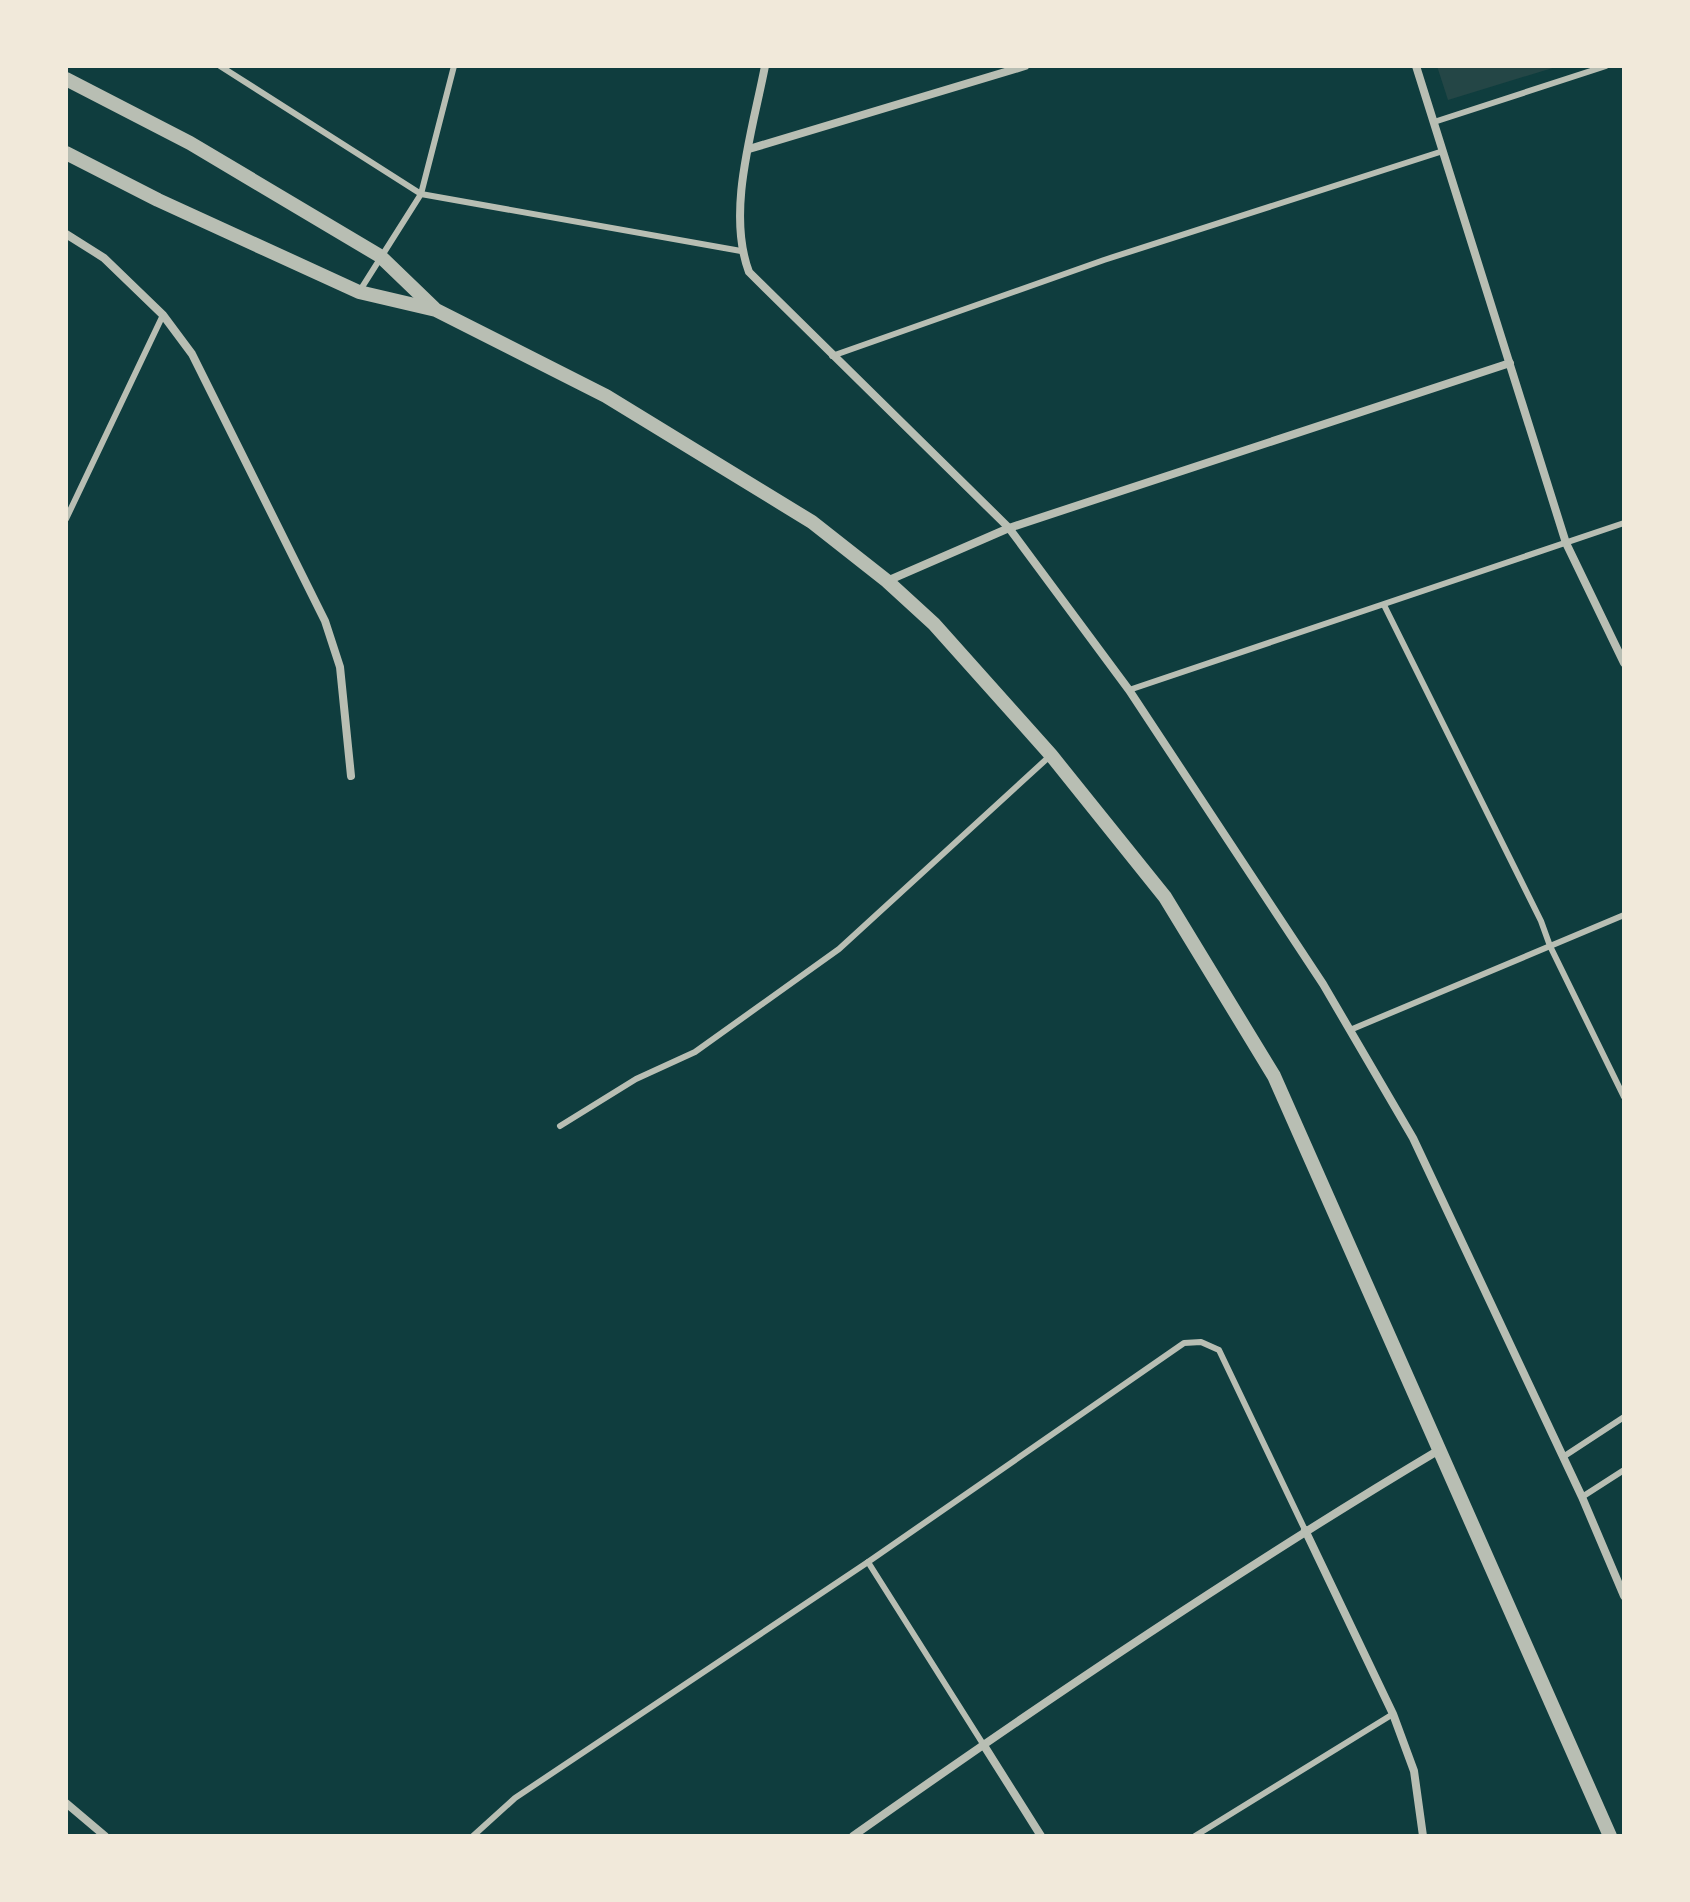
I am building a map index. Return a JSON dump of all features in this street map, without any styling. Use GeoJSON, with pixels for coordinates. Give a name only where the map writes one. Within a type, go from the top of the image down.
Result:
{"type":"FeatureCollection","features":[{"type":"Feature","properties":{"kind":"street"},"geometry":{"type":"LineString","coordinates":[[765,66],[739,212],[741,251],[749,272],[1009,528],[1129,690],[1323,984],[1413,1138],[1582,1497],[1624,1596]]}},
{"type":"Feature","properties":{"kind":"street"},"geometry":{"type":"LineString","coordinates":[[749,149],[1025,66]]}},
{"type":"Feature","properties":{"kind":"street"},"geometry":{"type":"LineString","coordinates":[[1416,66],[1566,543],[1624,663]]}},
{"type":"Feature","properties":{"kind":"street"},"geometry":{"type":"LineString","coordinates":[[66,79],[190,143],[380,256],[436,310]]}},
{"type":"Feature","properties":{"kind":"street"},"geometry":{"type":"LineString","coordinates":[[66,153],[158,200],[359,292],[436,310],[606,396],[812,522],[887,581],[934,624],[1051,755],[1165,897],[1274,1076],[1610,1836]]}},
{"type":"Feature","properties":{"kind":"street"},"geometry":{"type":"LineString","coordinates":[[66,234],[104,258],[163,315],[199,367],[325,621],[340,667],[351,776]]}},
{"type":"Feature","properties":{"kind":"street"},"geometry":{"type":"LineString","coordinates":[[887,581],[1009,528],[1510,363]]}},
{"type":"Feature","properties":{"kind":"street"},"geometry":{"type":"LineString","coordinates":[[853,1836],[983,1744],[1305,1530],[1439,1450]]}},
{"type":"Feature","properties":{"kind":"street"},"geometry":{"type":"LineString","coordinates":[[1305,1530],[1393,1714],[1414,1771],[1423,1836]]}},
{"type":"Feature","properties":{"kind":"street"},"geometry":{"type":"LineString","coordinates":[[983,1744],[1041,1836]]}},
{"type":"Feature","properties":{"kind":"street"},"geometry":{"type":"LineString","coordinates":[[66,1803],[105,1836]]}},
{"type":"Feature","properties":{"kind":"lane"},"geometry":{"type":"LineString","coordinates":[[220,66],[421,194],[741,251]]}},
{"type":"Feature","properties":{"kind":"lane"},"geometry":{"type":"LineString","coordinates":[[359,292],[421,194],[454,66]]}},
{"type":"Feature","properties":{"kind":"lane"},"geometry":{"type":"LineString","coordinates":[[1434,122],[1606,66]]}},
{"type":"Feature","properties":{"kind":"lane"},"geometry":{"type":"LineString","coordinates":[[832,356],[1104,260],[1443,151]]}},
{"type":"Feature","properties":{"kind":"lane"},"geometry":{"type":"LineString","coordinates":[[66,519],[163,315]]}},
{"type":"Feature","properties":{"kind":"lane"},"geometry":{"type":"LineString","coordinates":[[1129,690],[1624,523]]}},
{"type":"Feature","properties":{"kind":"lane"},"geometry":{"type":"LineString","coordinates":[[1384,605],[1541,921],[1550,946],[1624,1097]]}},
{"type":"Feature","properties":{"kind":"lane"},"geometry":{"type":"LineString","coordinates":[[560,1126],[636,1079],[695,1052],[839,949],[1051,755]]}},
{"type":"Feature","properties":{"kind":"lane"},"geometry":{"type":"LineString","coordinates":[[1350,1030],[1624,915]]}},
{"type":"Feature","properties":{"kind":"lane"},"geometry":{"type":"LineString","coordinates":[[473,1836],[515,1798],[868,1562],[1184,1343],[1201,1342],[1219,1350],[1305,1530]]}},
{"type":"Feature","properties":{"kind":"lane"},"geometry":{"type":"LineString","coordinates":[[1563,1457],[1624,1417]]}},
{"type":"Feature","properties":{"kind":"lane"},"geometry":{"type":"LineString","coordinates":[[1582,1497],[1624,1470]]}},
{"type":"Feature","properties":{"kind":"lane"},"geometry":{"type":"LineString","coordinates":[[868,1562],[983,1744]]}},
{"type":"Feature","properties":{"kind":"lane"},"geometry":{"type":"LineString","coordinates":[[1195,1836],[1393,1714]]}},
{"type":"Feature","properties":{"kind":"shaded area"},"geometry":{"type":"Polygon","coordinates":[[[1437,66],[1559,66],[1448,100],[1437,66]]]}}]}
